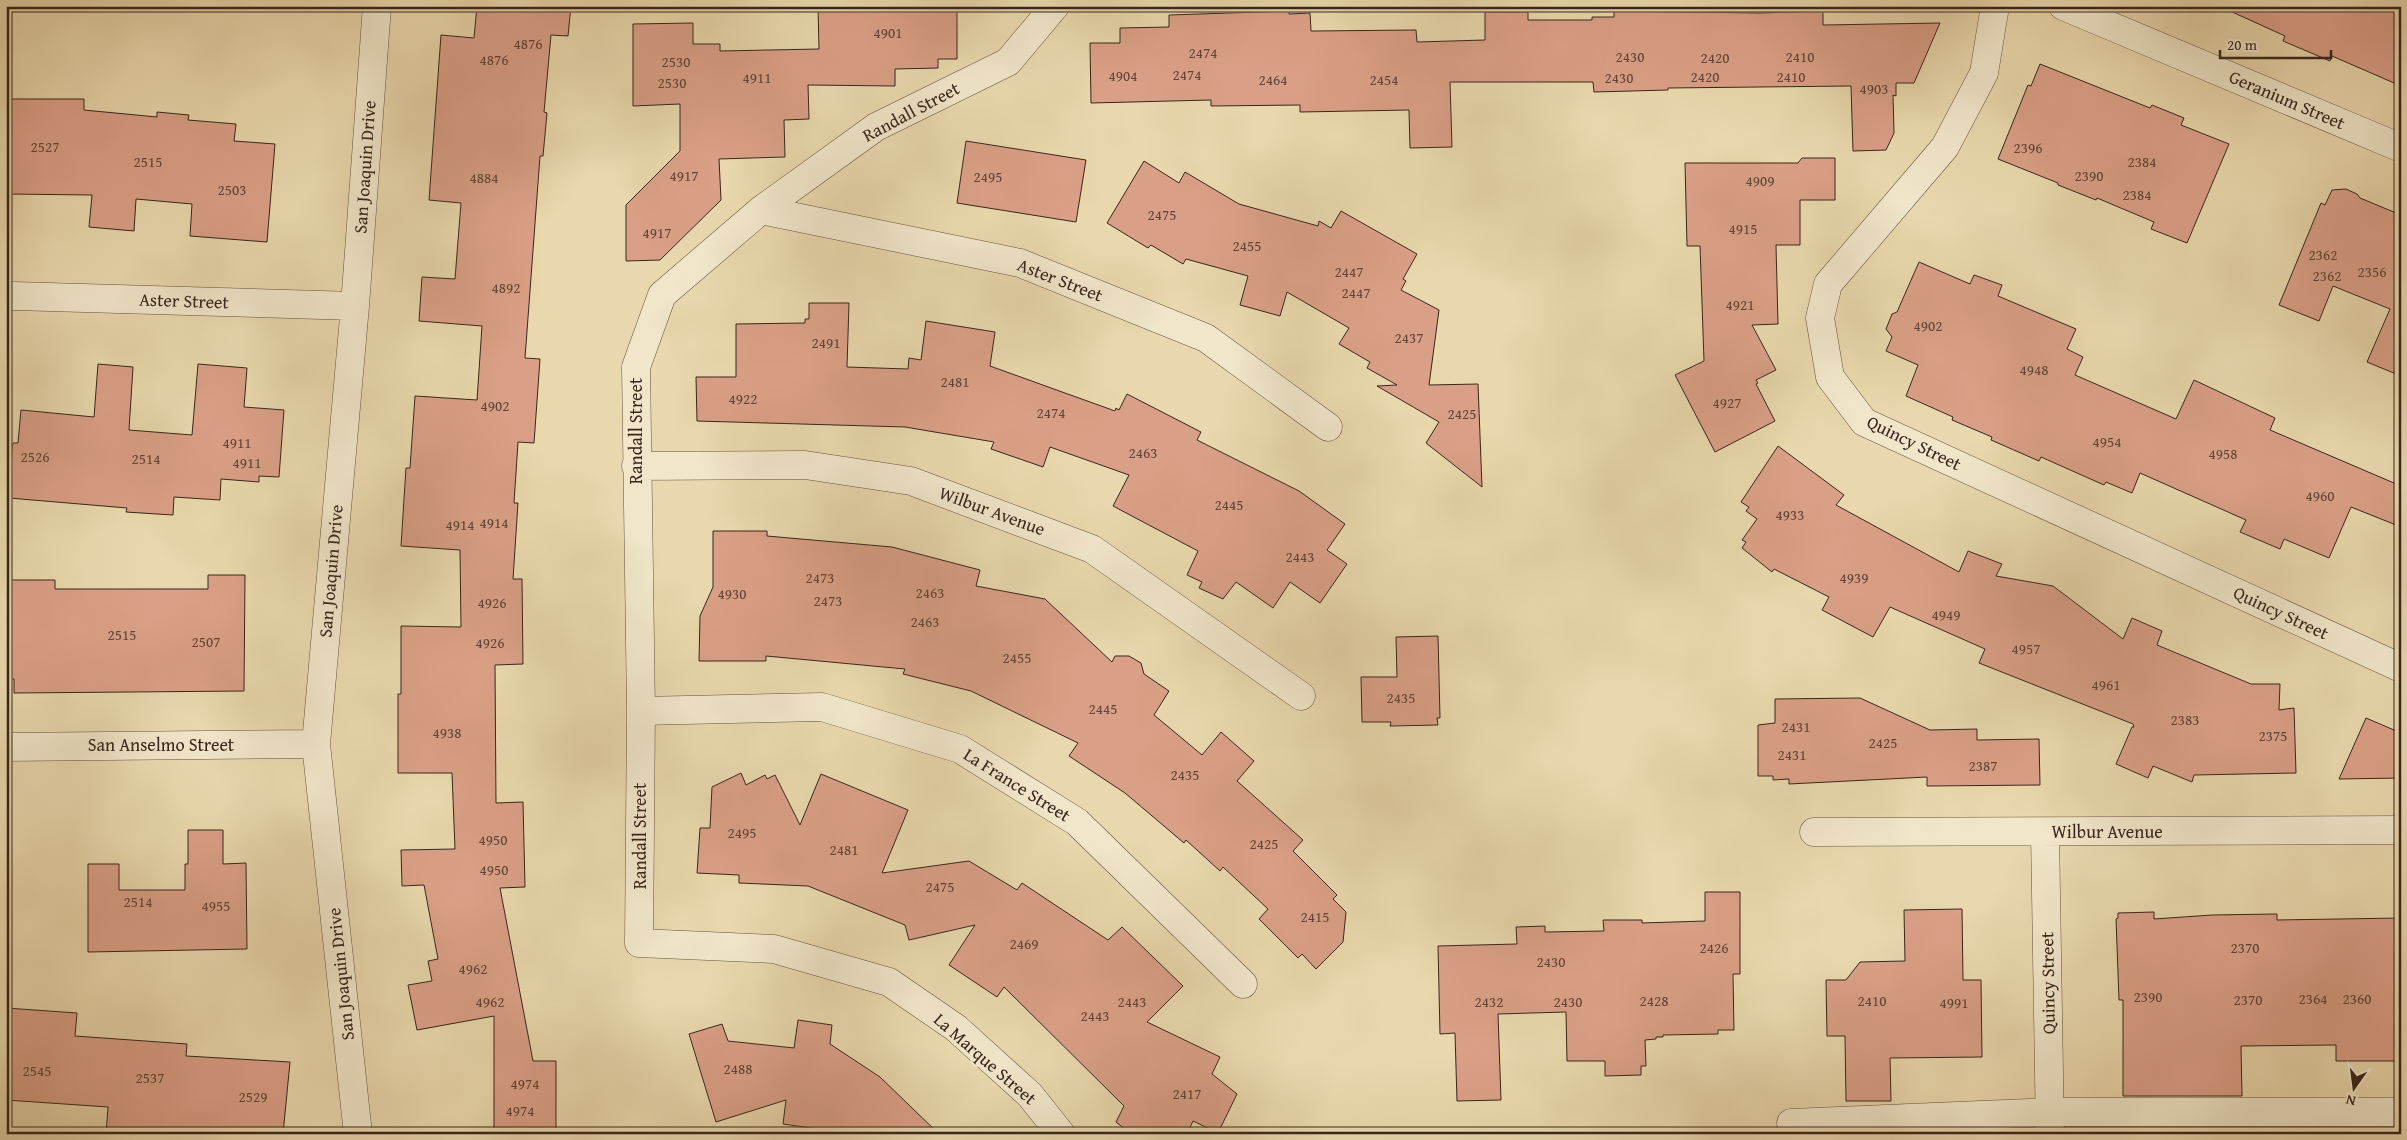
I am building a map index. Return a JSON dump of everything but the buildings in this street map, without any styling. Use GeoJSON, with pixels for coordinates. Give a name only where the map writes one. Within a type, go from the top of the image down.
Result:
{"type":"FeatureCollection","features":[{"type":"Feature","properties":{"kind":"street","name":"San Joaquin Drive"},"geometry":{"type":"LineString","coordinates":[[358,1134],[316,744],[355,306],[377,6]]}},
{"type":"Feature","properties":{"kind":"street","name":"Randall Street"},"geometry":{"type":"LineString","coordinates":[[640,943],[641,711],[636,367],[662,295],[761,210],[876,127],[1008,62],[1055,6]]}},
{"type":"Feature","properties":{"kind":"street","name":"Quincy Street"},"geometry":{"type":"LineString","coordinates":[[1995,6],[1984,73],[1945,147],[1828,284],[1820,318],[1830,377],[1864,422],[2401,668]]}},
{"type":"Feature","properties":{"kind":"street","name":"Geranium Street"},"geometry":{"type":"LineString","coordinates":[[2062,6],[2401,148]]}},
{"type":"Feature","properties":{"kind":"street","name":"Aster Street"},"geometry":{"type":"LineString","coordinates":[[761,210],[1020,262],[1206,338],[1328,427]]}},
{"type":"Feature","properties":{"kind":"street","name":"Aster Street"},"geometry":{"type":"LineString","coordinates":[[14,296],[355,306]]}},
{"type":"Feature","properties":{"kind":"street","name":"Wilbur Avenue"},"geometry":{"type":"LineString","coordinates":[[636,466],[804,465],[911,481],[1092,549],[1301,696]]}},
{"type":"Feature","properties":{"kind":"street","name":"La France Street"},"geometry":{"type":"LineString","coordinates":[[641,711],[822,707],[960,749],[1077,822],[1243,984]]}},
{"type":"Feature","properties":{"kind":"street","name":"San Anselmo Street"},"geometry":{"type":"LineString","coordinates":[[6,747],[316,744]]}},
{"type":"Feature","properties":{"kind":"street","name":"Wilbur Avenue"},"geometry":{"type":"LineString","coordinates":[[1814,832],[2401,830]]}},
{"type":"Feature","properties":{"kind":"street","name":"Quincy Street"},"geometry":{"type":"LineString","coordinates":[[2045,832],[2050,1123]]}},
{"type":"Feature","properties":{"kind":"street","name":"La Marque Street"},"geometry":{"type":"LineString","coordinates":[[640,943],[774,949],[889,982],[956,1028],[1030,1095],[1061,1134]]}},
{"type":"Feature","properties":{"kind":"street"},"geometry":{"type":"LineString","coordinates":[[1791,1123],[2050,1123],[2401,1112]]}}]}
